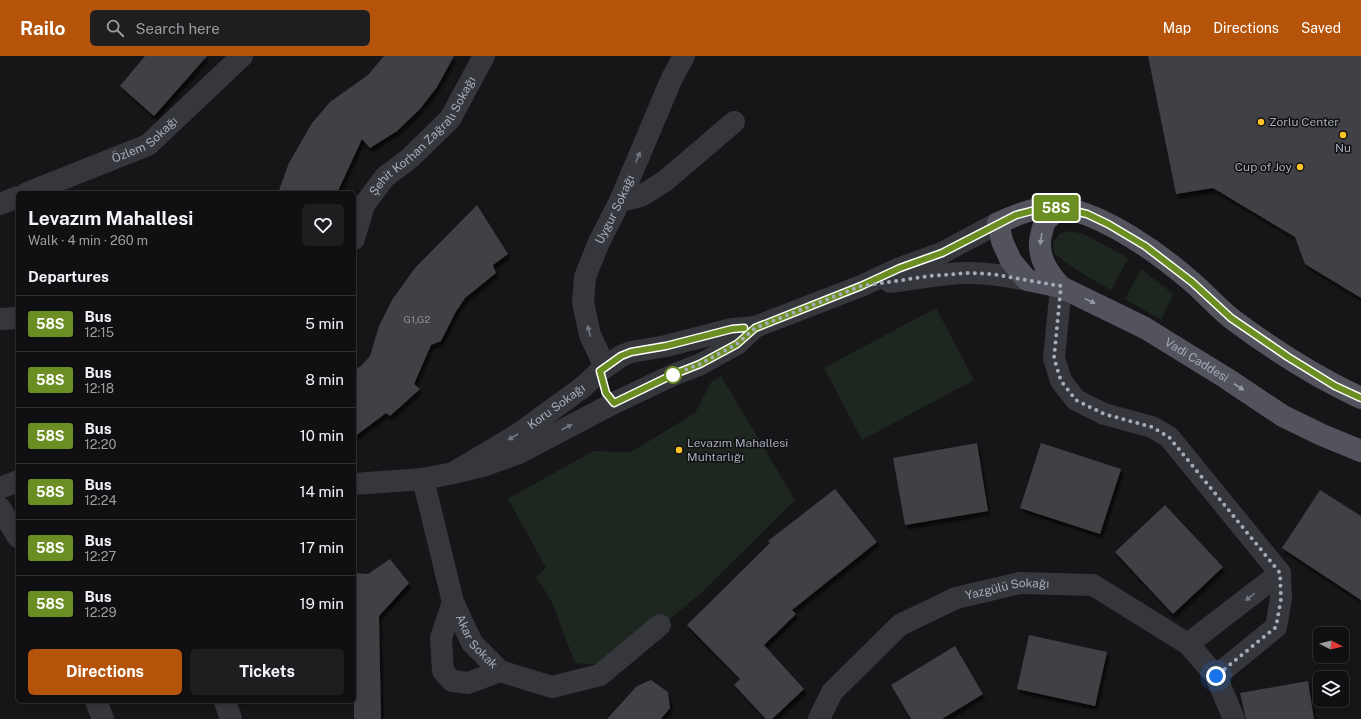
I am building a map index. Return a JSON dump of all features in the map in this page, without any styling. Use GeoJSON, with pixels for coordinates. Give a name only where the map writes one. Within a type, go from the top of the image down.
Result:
{"type":"FeatureCollection","features":[{"type":"Feature","properties":{"kind":"main road"},"geometry":{"type":"LineString","coordinates":[[1061,208],[1044,222],[1039,240],[1043,262],[1049,274],[1061,286]]}},
{"type":"Feature","properties":{"kind":"main road"},"geometry":{"type":"LineString","coordinates":[[1027,280],[1011,262],[1002,241],[998,223],[1016,215],[1039,209],[1061,208],[1087,214],[1108,224],[1145,246],[1192,282],[1231,318],[1288,357],[1335,386],[1361,398]]}},
{"type":"Feature","properties":{"kind":"main road","name":"Vadi Caddesi"},"geometry":{"type":"LineString","coordinates":[[1027,280],[1061,286],[1145,328],[1226,378],[1283,416],[1322,435],[1361,451]]}},
{"type":"Feature","properties":{"kind":"street","name":"Özlem Sokağı"},"geometry":{"type":"LineString","coordinates":[[32,191],[148,145],[242,56]]}},
{"type":"Feature","properties":{"kind":"street","name":"Şehit Korhan Zağralı Sokağı"},"geometry":{"type":"LineString","coordinates":[[356,232],[364,205],[376,188],[384,177],[410,158],[450,118],[484,56]]}},
{"type":"Feature","properties":{"kind":"street","name":"Uygur Sokağı"},"geometry":{"type":"LineString","coordinates":[[602,369],[590,335],[583,302],[585,277],[620,201],[672,78],[684,56]]}},
{"type":"Feature","properties":{"kind":"street"},"geometry":{"type":"LineString","coordinates":[[620,201],[641,196],[665,181],[734,122]]}},
{"type":"Feature","properties":{"kind":"street"},"geometry":{"type":"LineString","coordinates":[[0,204],[16,197]]}},
{"type":"Feature","properties":{"kind":"street","name":"Koru Sokağı"},"geometry":{"type":"LineString","coordinates":[[454,473],[520,433],[621,356],[631,352],[666,346],[732,329],[755,328],[861,286],[900,268],[942,253],[998,223]]}},
{"type":"Feature","properties":{"kind":"street","name":"Koru Sokağı"},"geometry":{"type":"LineString","coordinates":[[861,286],[930,276],[968,273],[992,274],[1027,280]]}},
{"type":"Feature","properties":{"kind":"street"},"geometry":{"type":"LineString","coordinates":[[1061,286],[1054,358],[1061,381],[1076,400],[1104,414],[1152,427],[1169,437],[1280,573],[1281,599],[1276,627],[1216,676]]}},
{"type":"Feature","properties":{"kind":"street"},"geometry":{"type":"LineString","coordinates":[[0,319],[16,318]]}},
{"type":"Feature","properties":{"kind":"street","name":"Koru Sokağı"},"geometry":{"type":"LineString","coordinates":[[356,484],[423,479],[486,465],[519,453],[614,403],[652,386],[672,375],[700,364],[737,344],[755,328]]}},
{"type":"Feature","properties":{"kind":"street"},"geometry":{"type":"LineString","coordinates":[[639,351],[648,365],[652,386]]}},
{"type":"Feature","properties":{"kind":"street"},"geometry":{"type":"LineString","coordinates":[[602,369],[606,393],[614,403]]}},
{"type":"Feature","properties":{"kind":"street","name":"Akar Sokak"},"geometry":{"type":"LineString","coordinates":[[423,479],[453,602],[472,643],[500,671],[552,687],[600,675],[660,625]]}},
{"type":"Feature","properties":{"kind":"street"},"geometry":{"type":"LineString","coordinates":[[0,488],[16,482]]}},
{"type":"Feature","properties":{"kind":"street"},"geometry":{"type":"LineString","coordinates":[[0,508],[16,533]]}},
{"type":"Feature","properties":{"kind":"street"},"geometry":{"type":"LineString","coordinates":[[1188,644],[1280,573]]}},
{"type":"Feature","properties":{"kind":"street","name":"Yazgülü Sokağı"},"geometry":{"type":"LineString","coordinates":[[819,719],[832,692],[900,625],[956,598],[1020,583],[1093,585],[1188,644],[1216,676],[1234,719]]}},
{"type":"Feature","properties":{"kind":"street"},"geometry":{"type":"LineString","coordinates":[[453,602],[441,638],[443,671],[452,681],[468,683],[500,671]]}},
{"type":"Feature","properties":{"kind":"street"},"geometry":{"type":"LineString","coordinates":[[97,703],[103,719]]}},
{"type":"Feature","properties":{"kind":"street"},"geometry":{"type":"LineString","coordinates":[[226,703],[231,719]]}},
{"type":"Feature","properties":{"kind":"shaded area"},"geometry":{"type":"Polygon","coordinates":[[[1069,231],[1084,234],[1128,258],[1111,290],[1068,264],[1054,253],[1053,243],[1059,234],[1069,231]]]}},
{"type":"Feature","properties":{"kind":"shaded area"},"geometry":{"type":"Polygon","coordinates":[[[1141,269],[1173,294],[1161,320],[1125,299],[1141,269]]]}},
{"type":"Feature","properties":{"kind":"shaded area"},"geometry":{"type":"Polygon","coordinates":[[[936,308],[974,380],[862,440],[824,368],[936,308]]]}},
{"type":"Feature","properties":{"kind":"shaded area"},"geometry":{"type":"Polygon","coordinates":[[[721,376],[795,500],[700,594],[654,632],[603,665],[575,663],[551,600],[536,577],[546,568],[508,499],[593,451],[631,452],[695,413],[711,382],[721,376]]]}},
{"type":"Feature","properties":{"kind":"building"},"geometry":{"type":"Polygon","coordinates":[[[145,56],[207,56],[154,116],[120,86],[145,56]]]}},
{"type":"Feature","properties":{"kind":"building"},"geometry":{"type":"Polygon","coordinates":[[[384,56],[454,56],[437,87],[420,109],[397,131],[370,148],[362,139],[338,191],[279,191],[289,163],[312,123],[330,102],[368,75],[384,56]]]}},
{"type":"Feature","properties":{"kind":"building","name":"Zorlu Center"},"geometry":{"type":"Polygon","coordinates":[[[1148,56],[1361,56],[1361,298],[1305,264],[1295,237],[1213,188],[1176,194],[1148,56]]]}},
{"type":"Feature","properties":{"kind":"building"},"geometry":{"type":"Polygon","coordinates":[[[477,205],[508,254],[493,265],[496,273],[465,298],[455,313],[441,341],[431,345],[414,384],[420,389],[390,416],[386,413],[356,436],[356,369],[361,366],[370,356],[379,326],[392,300],[415,268],[477,205]]]}},
{"type":"Feature","properties":{"kind":"building"},"geometry":{"type":"Polygon","coordinates":[[[977,443],[988,511],[905,525],[893,458],[977,443]]]}},
{"type":"Feature","properties":{"kind":"building"},"geometry":{"type":"Polygon","coordinates":[[[1041,443],[1121,469],[1100,534],[1020,508],[1041,443]]]}},
{"type":"Feature","properties":{"kind":"building"},"geometry":{"type":"Polygon","coordinates":[[[835,489],[877,542],[792,610],[796,614],[764,645],[804,689],[772,719],[766,719],[734,685],[740,679],[687,625],[770,543],[768,541],[835,489]]]}},
{"type":"Feature","properties":{"kind":"building"},"geometry":{"type":"Polygon","coordinates":[[[1320,490],[1361,516],[1361,600],[1282,548],[1320,490]]]}},
{"type":"Feature","properties":{"kind":"building"},"geometry":{"type":"Polygon","coordinates":[[[1165,505],[1223,567],[1173,614],[1115,552],[1165,505]]]}},
{"type":"Feature","properties":{"kind":"building"},"geometry":{"type":"Polygon","coordinates":[[[390,559],[409,583],[379,616],[381,719],[354,719],[354,703],[356,703],[356,573],[368,574],[390,559]]]}},
{"type":"Feature","properties":{"kind":"building"},"geometry":{"type":"Polygon","coordinates":[[[1029,635],[1107,652],[1095,706],[1017,689],[1029,635]]]}},
{"type":"Feature","properties":{"kind":"building"},"geometry":{"type":"Polygon","coordinates":[[[955,646],[983,694],[942,719],[911,719],[891,685],[955,646]]]}},
{"type":"Feature","properties":{"kind":"building"},"geometry":{"type":"Polygon","coordinates":[[[651,680],[668,692],[670,708],[661,719],[607,719],[637,686],[651,680]]]}},
{"type":"Feature","properties":{"kind":"building"},"geometry":{"type":"Polygon","coordinates":[[[1308,681],[1314,719],[1246,719],[1240,693],[1308,681]]]}},
{"type":"Feature","properties":{"kind":"bus line","name":"58S"},"geometry":{"type":"LineString","coordinates":[[744,328],[732,329],[666,346],[631,352],[621,356],[600,371],[606,393],[614,403],[642,391],[672,375],[700,364],[737,344],[755,328],[861,286],[900,268],[942,253],[1016,215],[1039,209],[1061,208],[1087,214],[1108,224],[1145,246],[1192,282],[1231,318],[1288,357],[1335,386],[1361,398]]}},
{"type":"Feature","properties":{"kind":"place","name":"Zorlu Center"},"geometry":{"type":"Point","coordinates":[1261,122]}},
{"type":"Feature","properties":{"kind":"place","name":"Nu"},"geometry":{"type":"Point","coordinates":[1343,135]}},
{"type":"Feature","properties":{"kind":"place","name":"Cup of Joy"},"geometry":{"type":"Point","coordinates":[1300,167]}},
{"type":"Feature","properties":{"kind":"place","name":"Levazım Mahallesi Muhtarlığı"},"geometry":{"type":"Point","coordinates":[679,450]}},
{"type":"Feature","properties":{"kind":"route"},"geometry":{"type":"LineString","coordinates":[[673,375],[700,364],[737,344],[755,328],[861,286],[930,276],[968,273],[992,274],[1061,286],[1054,358],[1061,381],[1076,400],[1104,414],[1152,427],[1169,437],[1280,573],[1281,599],[1276,627],[1216,676]]}}]}
